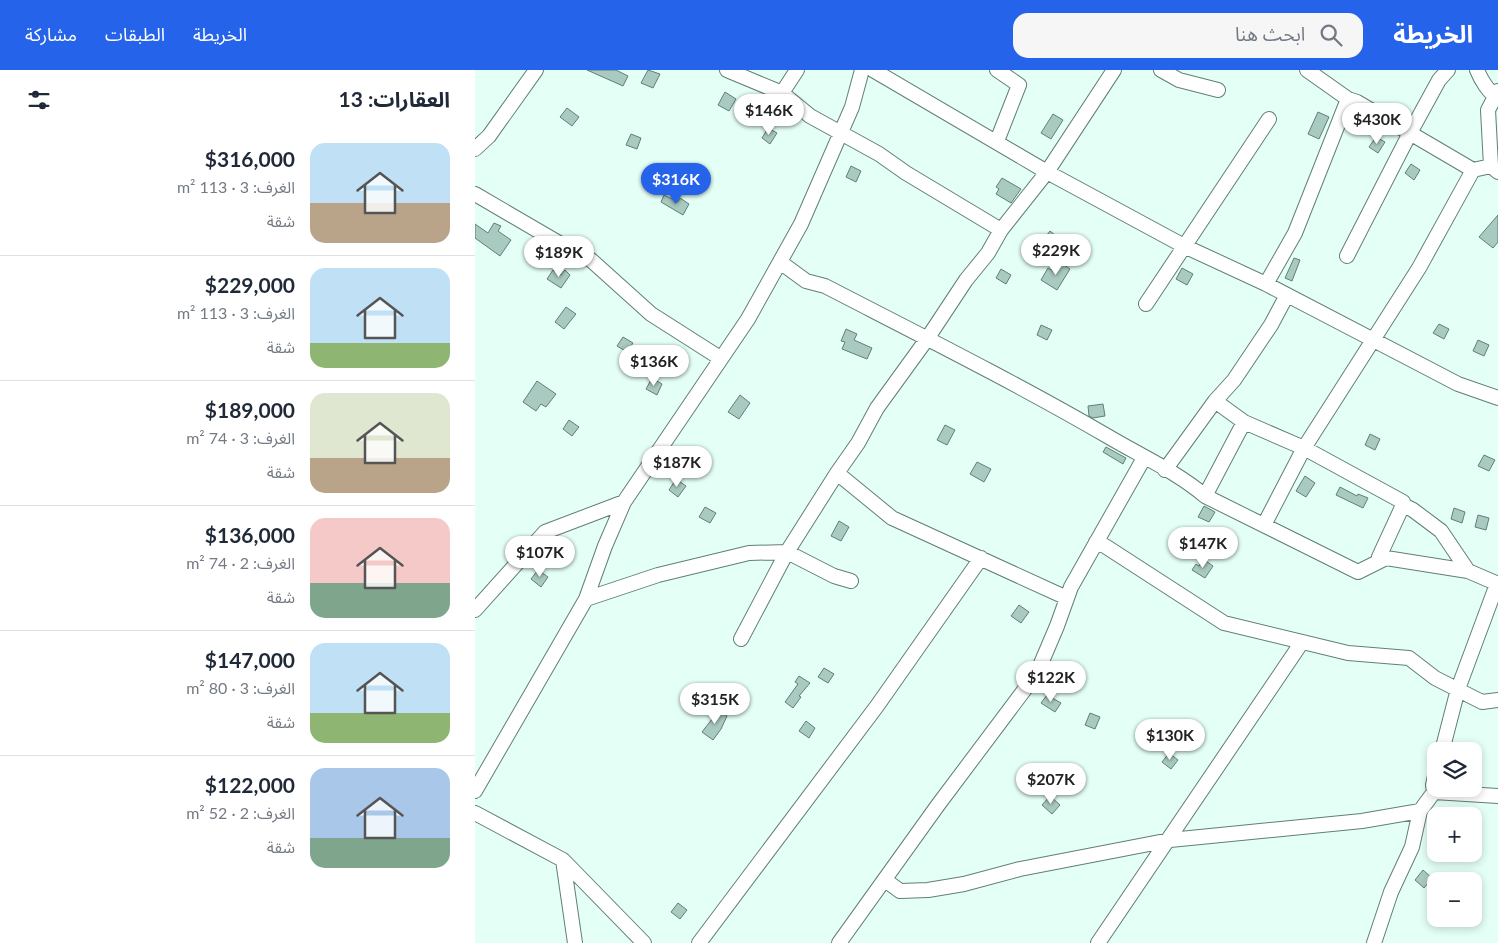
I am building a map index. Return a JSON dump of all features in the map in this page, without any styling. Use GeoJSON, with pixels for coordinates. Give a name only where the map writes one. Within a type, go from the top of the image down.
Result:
{"type":"FeatureCollection","features":[{"type":"Feature","properties":{"kind":"street"},"geometry":{"type":"LineString","coordinates":[[475,148],[489,136],[536,70]]}},
{"type":"Feature","properties":{"kind":"street"},"geometry":{"type":"LineString","coordinates":[[727,70],[782,93],[810,116],[879,154],[1001,230]]}},
{"type":"Feature","properties":{"kind":"street"},"geometry":{"type":"LineString","coordinates":[[782,93],[797,70]]}},
{"type":"Feature","properties":{"kind":"street"},"geometry":{"type":"LineString","coordinates":[[475,791],[586,599],[605,546],[624,502],[748,319],[801,224],[851,107],[862,70]]}},
{"type":"Feature","properties":{"kind":"street"},"geometry":{"type":"LineString","coordinates":[[873,70],[1047,172],[1184,246],[1266,284],[1458,384],[1497,396]]}},
{"type":"Feature","properties":{"kind":"street"},"geometry":{"type":"LineString","coordinates":[[997,70],[1019,85],[997,141]]}},
{"type":"Feature","properties":{"kind":"street"},"geometry":{"type":"LineString","coordinates":[[741,639],[787,552],[858,443],[877,408],[927,339],[966,280],[988,253],[1001,230],[1047,172],[1115,70]]}},
{"type":"Feature","properties":{"kind":"street"},"geometry":{"type":"LineString","coordinates":[[1161,70],[1179,80],[1218,90]]}},
{"type":"Feature","properties":{"kind":"street"},"geometry":{"type":"LineString","coordinates":[[1307,70],[1348,99],[1357,102],[1473,170],[1494,169],[1488,110],[1497,95],[1480,78],[1477,70]]}},
{"type":"Feature","properties":{"kind":"street"},"geometry":{"type":"LineString","coordinates":[[1347,256],[1439,80],[1448,70]]}},
{"type":"Feature","properties":{"kind":"street"},"geometry":{"type":"LineString","coordinates":[[1266,284],[1295,233],[1348,99]]}},
{"type":"Feature","properties":{"kind":"street"},"geometry":{"type":"LineString","coordinates":[[1147,304],[1269,119]]}},
{"type":"Feature","properties":{"kind":"street"},"geometry":{"type":"LineString","coordinates":[[1264,526],[1304,448],[1419,268],[1473,170]]}},
{"type":"Feature","properties":{"kind":"street"},"geometry":{"type":"LineString","coordinates":[[475,194],[591,260],[651,314],[721,358]]}},
{"type":"Feature","properties":{"kind":"street"},"geometry":{"type":"LineString","coordinates":[[780,262],[806,281],[825,286],[1052,404],[1165,470],[1205,496],[1358,572],[1386,558]]}},
{"type":"Feature","properties":{"kind":"street"},"geometry":{"type":"LineString","coordinates":[[1165,470],[1215,401],[1234,380],[1271,325],[1287,295]]}},
{"type":"Feature","properties":{"kind":"street"},"geometry":{"type":"LineString","coordinates":[[1215,401],[1244,422],[1304,448],[1403,502],[1403,505],[1413,510],[1441,531],[1468,571]]}},
{"type":"Feature","properties":{"kind":"street"},"geometry":{"type":"LineString","coordinates":[[1205,496],[1244,422]]}},
{"type":"Feature","properties":{"kind":"street"},"geometry":{"type":"LineString","coordinates":[[839,943],[1037,672],[1071,587],[1144,458]]}},
{"type":"Feature","properties":{"kind":"street"},"geometry":{"type":"LineString","coordinates":[[837,473],[892,518],[1067,598]]}},
{"type":"Feature","properties":{"kind":"street"},"geometry":{"type":"LineString","coordinates":[[475,610],[545,532],[624,502]]}},
{"type":"Feature","properties":{"kind":"street"},"geometry":{"type":"LineString","coordinates":[[1403,505],[1379,557],[1468,571],[1498,584],[1458,690],[1444,742]]}},
{"type":"Feature","properties":{"kind":"street"},"geometry":{"type":"LineString","coordinates":[[1096,542],[1224,623],[1348,653],[1409,658],[1435,678],[1482,702],[1498,700]]}},
{"type":"Feature","properties":{"kind":"street"},"geometry":{"type":"LineString","coordinates":[[586,599],[658,574],[749,553],[787,552],[834,576],[851,581]]}},
{"type":"Feature","properties":{"kind":"street"},"geometry":{"type":"LineString","coordinates":[[699,943],[877,706],[981,558]]}},
{"type":"Feature","properties":{"kind":"street"},"geometry":{"type":"LineString","coordinates":[[1099,943],[1302,642]]}},
{"type":"Feature","properties":{"kind":"street"},"geometry":{"type":"LineString","coordinates":[[1482,795],[1498,796]]}},
{"type":"Feature","properties":{"kind":"street"},"geometry":{"type":"LineString","coordinates":[[1373,943],[1391,892],[1412,847],[1420,811],[1431,797]]}},
{"type":"Feature","properties":{"kind":"street"},"geometry":{"type":"LineString","coordinates":[[885,880],[899,892],[928,890],[964,884],[1020,869],[1167,841],[1362,821],[1420,811]]}},
{"type":"Feature","properties":{"kind":"street"},"geometry":{"type":"LineString","coordinates":[[475,813],[563,860],[644,943]]}},
{"type":"Feature","properties":{"kind":"street"},"geometry":{"type":"LineString","coordinates":[[563,860],[575,943]]}},
{"type":"Feature","properties":{"kind":"building"},"geometry":{"type":"Polygon","coordinates":[[[587,70],[616,70],[628,76],[623,86],[587,70]]]}},
{"type":"Feature","properties":{"kind":"building"},"geometry":{"type":"Polygon","coordinates":[[[648,70],[660,74],[653,88],[641,83],[648,70]]]}},
{"type":"Feature","properties":{"kind":"building"},"geometry":{"type":"Polygon","coordinates":[[[725,92],[736,99],[729,111],[718,105],[725,92]]]}},
{"type":"Feature","properties":{"kind":"building"},"geometry":{"type":"Polygon","coordinates":[[[567,108],[579,117],[572,126],[560,117],[567,108]]]}},
{"type":"Feature","properties":{"kind":"building"},"geometry":{"type":"Polygon","coordinates":[[[1318,112],[1329,117],[1319,139],[1308,134],[1318,112]]]}},
{"type":"Feature","properties":{"kind":"building"},"geometry":{"type":"Polygon","coordinates":[[[1053,114],[1063,120],[1051,139],[1041,133],[1053,114]]]}},
{"type":"Feature","properties":{"kind":"building"},"geometry":{"type":"Polygon","coordinates":[[[768,128],[777,133],[770,144],[762,138],[768,128]]]}},
{"type":"Feature","properties":{"kind":"building"},"geometry":{"type":"Polygon","coordinates":[[[631,134],[641,138],[637,149],[626,145],[631,134]]]}},
{"type":"Feature","properties":{"kind":"building"},"geometry":{"type":"Polygon","coordinates":[[[1376,137],[1385,142],[1378,153],[1369,147],[1376,137]]]}},
{"type":"Feature","properties":{"kind":"building"},"geometry":{"type":"Polygon","coordinates":[[[1411,164],[1420,170],[1414,180],[1405,173],[1411,164]]]}},
{"type":"Feature","properties":{"kind":"building"},"geometry":{"type":"Polygon","coordinates":[[[851,166],[861,171],[856,182],[846,177],[851,166]]]}},
{"type":"Feature","properties":{"kind":"building"},"geometry":{"type":"Polygon","coordinates":[[[1002,178],[1021,189],[1011,203],[996,194],[999,189],[996,187],[1002,178]]]}},
{"type":"Feature","properties":{"kind":"building"},"geometry":{"type":"Polygon","coordinates":[[[664,195],[678,202],[680,198],[689,204],[683,215],[661,202],[664,195]]]}},
{"type":"Feature","properties":{"kind":"building"},"geometry":{"type":"Polygon","coordinates":[[[1498,215],[1498,242],[1493,248],[1479,237],[1498,215]]]}},
{"type":"Feature","properties":{"kind":"building"},"geometry":{"type":"Polygon","coordinates":[[[494,223],[501,226],[498,231],[511,240],[500,256],[475,238],[475,224],[488,233],[494,223]]]}},
{"type":"Feature","properties":{"kind":"building"},"geometry":{"type":"Polygon","coordinates":[[[1050,231],[1060,239],[1053,248],[1043,240],[1050,231]]]}},
{"type":"Feature","properties":{"kind":"building"},"geometry":{"type":"Polygon","coordinates":[[[1294,258],[1300,260],[1292,281],[1285,278],[1294,258]]]}},
{"type":"Feature","properties":{"kind":"building"},"geometry":{"type":"Polygon","coordinates":[[[1060,262],[1070,269],[1057,290],[1041,280],[1048,268],[1053,271],[1060,262]]]}},
{"type":"Feature","properties":{"kind":"building"},"geometry":{"type":"Polygon","coordinates":[[[1182,268],[1193,274],[1187,285],[1176,279],[1182,268]]]}},
{"type":"Feature","properties":{"kind":"building"},"geometry":{"type":"Polygon","coordinates":[[[1001,269],[1011,275],[1006,284],[996,278],[1001,269]]]}},
{"type":"Feature","properties":{"kind":"building"},"geometry":{"type":"Polygon","coordinates":[[[553,270],[561,275],[565,270],[570,275],[561,288],[547,279],[553,270]]]}},
{"type":"Feature","properties":{"kind":"building"},"geometry":{"type":"Polygon","coordinates":[[[566,307],[576,314],[564,329],[555,322],[566,307]]]}},
{"type":"Feature","properties":{"kind":"building"},"geometry":{"type":"Polygon","coordinates":[[[1439,324],[1449,329],[1444,339],[1433,333],[1439,324]]]}},
{"type":"Feature","properties":{"kind":"building"},"geometry":{"type":"Polygon","coordinates":[[[1041,325],[1052,330],[1047,340],[1037,335],[1041,325]]]}},
{"type":"Feature","properties":{"kind":"building"},"geometry":{"type":"Polygon","coordinates":[[[846,329],[857,334],[854,340],[872,348],[867,359],[842,349],[845,342],[841,341],[846,329]]]}},
{"type":"Feature","properties":{"kind":"building"},"geometry":{"type":"Polygon","coordinates":[[[623,337],[633,343],[627,352],[617,346],[623,337]]]}},
{"type":"Feature","properties":{"kind":"building"},"geometry":{"type":"Polygon","coordinates":[[[1478,340],[1489,345],[1484,356],[1473,351],[1478,340]]]}},
{"type":"Feature","properties":{"kind":"building"},"geometry":{"type":"Polygon","coordinates":[[[652,378],[662,384],[657,395],[646,389],[652,378]]]}},
{"type":"Feature","properties":{"kind":"building"},"geometry":{"type":"Polygon","coordinates":[[[537,381],[556,394],[546,407],[541,404],[536,411],[523,402],[537,381]]]}},
{"type":"Feature","properties":{"kind":"building"},"geometry":{"type":"Polygon","coordinates":[[[740,395],[750,403],[739,419],[728,412],[740,395]]]}},
{"type":"Feature","properties":{"kind":"building"},"geometry":{"type":"Polygon","coordinates":[[[1103,404],[1105,416],[1093,418],[1089,416],[1088,406],[1103,404]]]}},
{"type":"Feature","properties":{"kind":"building"},"geometry":{"type":"Polygon","coordinates":[[[569,420],[579,427],[572,436],[563,429],[569,420]]]}},
{"type":"Feature","properties":{"kind":"building"},"geometry":{"type":"Polygon","coordinates":[[[945,425],[955,430],[947,445],[937,440],[945,425]]]}},
{"type":"Feature","properties":{"kind":"building"},"geometry":{"type":"Polygon","coordinates":[[[1370,434],[1380,439],[1375,450],[1365,445],[1370,434]]]}},
{"type":"Feature","properties":{"kind":"building"},"geometry":{"type":"Polygon","coordinates":[[[1106,447],[1126,458],[1123,464],[1103,452],[1106,447]]]}},
{"type":"Feature","properties":{"kind":"building"},"geometry":{"type":"Polygon","coordinates":[[[1484,455],[1495,460],[1489,471],[1478,466],[1484,455]]]}},
{"type":"Feature","properties":{"kind":"building"},"geometry":{"type":"Polygon","coordinates":[[[977,462],[991,469],[984,482],[970,474],[977,462]]]}},
{"type":"Feature","properties":{"kind":"building"},"geometry":{"type":"Polygon","coordinates":[[[1305,476],[1315,483],[1306,497],[1296,491],[1305,476]]]}},
{"type":"Feature","properties":{"kind":"building"},"geometry":{"type":"Polygon","coordinates":[[[676,479],[686,486],[678,497],[669,490],[676,479]]]}},
{"type":"Feature","properties":{"kind":"building"},"geometry":{"type":"Polygon","coordinates":[[[1340,487],[1357,496],[1358,494],[1368,498],[1363,508],[1336,495],[1340,487]]]}},
{"type":"Feature","properties":{"kind":"building"},"geometry":{"type":"Polygon","coordinates":[[[1204,506],[1215,512],[1209,522],[1198,517],[1204,506]]]}},
{"type":"Feature","properties":{"kind":"building"},"geometry":{"type":"Polygon","coordinates":[[[705,507],[716,513],[710,523],[699,517],[705,507]]]}},
{"type":"Feature","properties":{"kind":"building"},"geometry":{"type":"Polygon","coordinates":[[[1454,508],[1465,512],[1462,523],[1451,519],[1454,508]]]}},
{"type":"Feature","properties":{"kind":"building"},"geometry":{"type":"Polygon","coordinates":[[[1478,515],[1489,518],[1486,530],[1475,527],[1478,515]]]}},
{"type":"Feature","properties":{"kind":"building"},"geometry":{"type":"Polygon","coordinates":[[[839,521],[849,527],[841,541],[831,536],[839,521]]]}},
{"type":"Feature","properties":{"kind":"building"},"geometry":{"type":"Polygon","coordinates":[[[1203,559],[1213,566],[1205,578],[1192,570],[1196,564],[1199,566],[1203,559]]]}},
{"type":"Feature","properties":{"kind":"building"},"geometry":{"type":"Polygon","coordinates":[[[538,570],[548,577],[541,587],[531,579],[538,570]]]}},
{"type":"Feature","properties":{"kind":"building"},"geometry":{"type":"Polygon","coordinates":[[[1019,605],[1029,612],[1021,623],[1011,616],[1019,605]]]}},
{"type":"Feature","properties":{"kind":"building"},"geometry":{"type":"Polygon","coordinates":[[[824,668],[834,674],[828,683],[818,677],[824,668]]]}},
{"type":"Feature","properties":{"kind":"building"},"geometry":{"type":"Polygon","coordinates":[[[799,676],[810,683],[799,696],[801,697],[793,708],[785,702],[798,684],[795,682],[799,676]]]}},
{"type":"Feature","properties":{"kind":"building"},"geometry":{"type":"Polygon","coordinates":[[[1047,695],[1061,703],[1055,712],[1041,703],[1047,695]]]}},
{"type":"Feature","properties":{"kind":"building"},"geometry":{"type":"Polygon","coordinates":[[[719,710],[727,716],[713,740],[702,732],[719,710]]]}},
{"type":"Feature","properties":{"kind":"building"},"geometry":{"type":"Polygon","coordinates":[[[1090,713],[1100,717],[1095,729],[1085,725],[1090,713]]]}},
{"type":"Feature","properties":{"kind":"building"},"geometry":{"type":"Polygon","coordinates":[[[806,721],[815,728],[809,738],[799,731],[806,721]]]}},
{"type":"Feature","properties":{"kind":"building"},"geometry":{"type":"Polygon","coordinates":[[[1169,753],[1178,760],[1171,769],[1162,762],[1169,753]]]}},
{"type":"Feature","properties":{"kind":"building"},"geometry":{"type":"Polygon","coordinates":[[[1050,796],[1060,805],[1052,814],[1042,805],[1050,796]]]}},
{"type":"Feature","properties":{"kind":"building"},"geometry":{"type":"Polygon","coordinates":[[[1423,870],[1427,874],[1427,884],[1424,888],[1415,880],[1423,870]]]}},
{"type":"Feature","properties":{"kind":"building"},"geometry":{"type":"Polygon","coordinates":[[[678,903],[687,910],[680,919],[671,912],[678,903]]]}}]}
